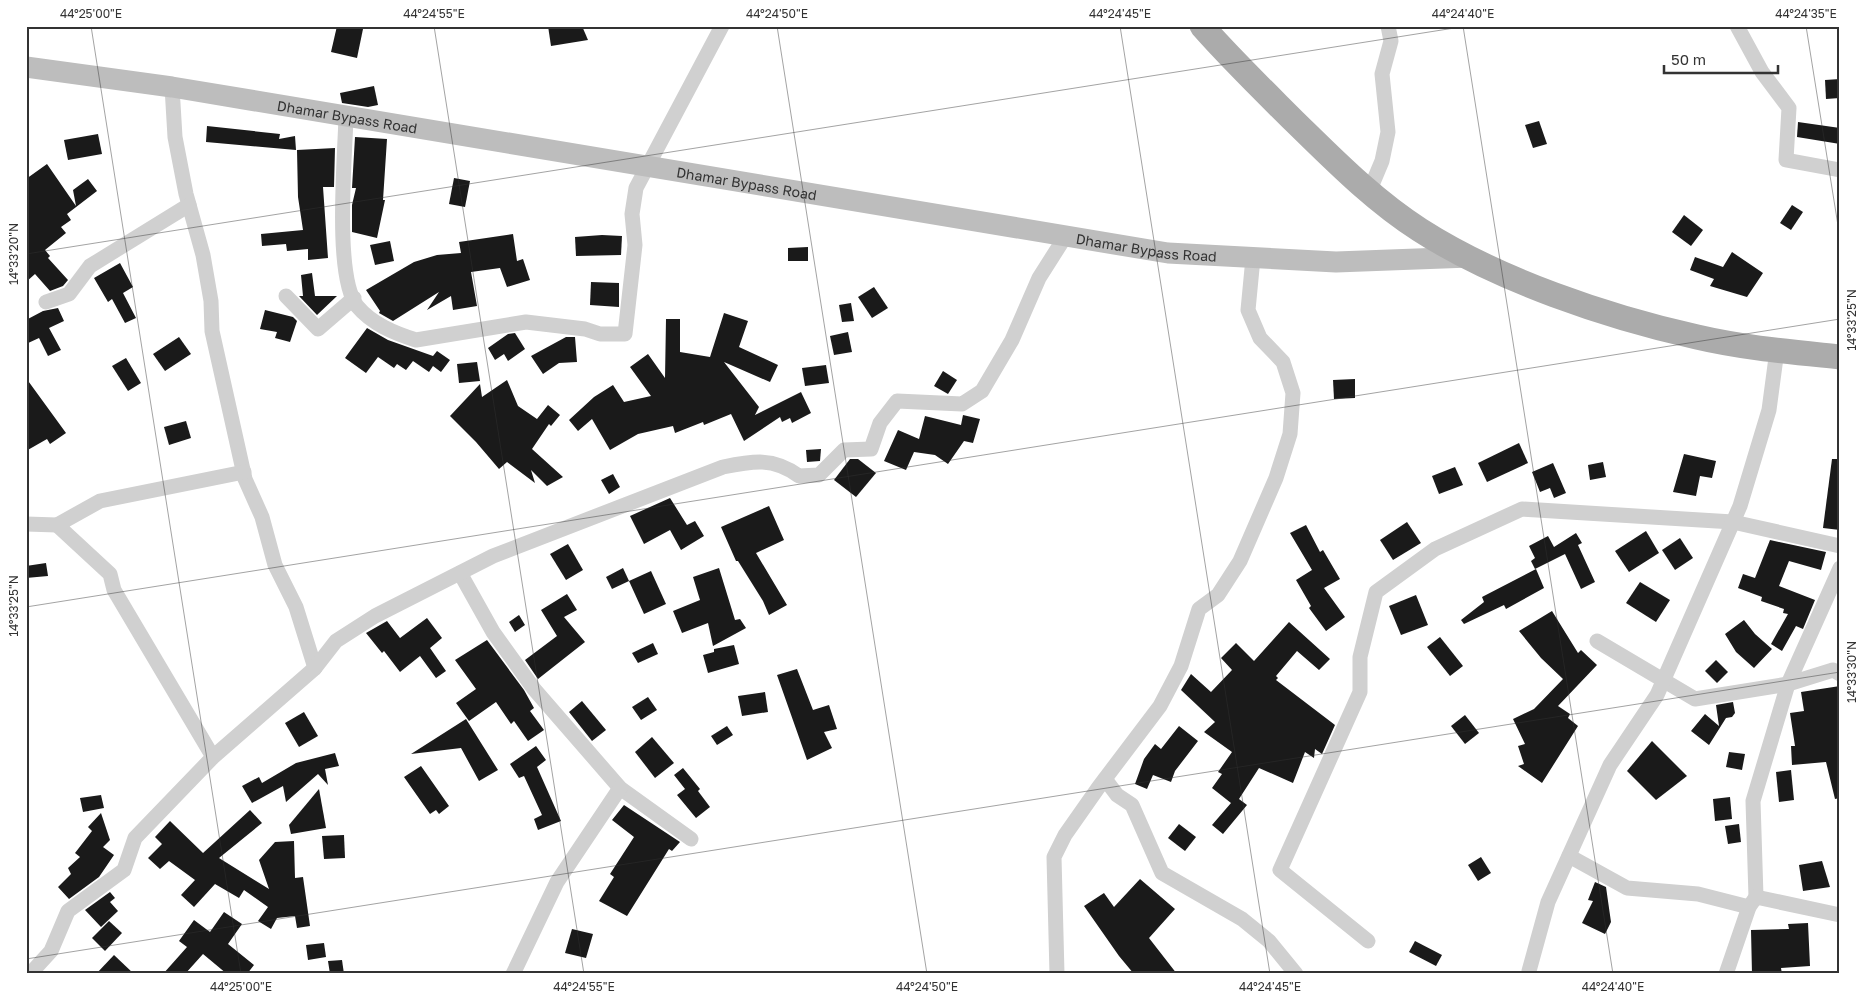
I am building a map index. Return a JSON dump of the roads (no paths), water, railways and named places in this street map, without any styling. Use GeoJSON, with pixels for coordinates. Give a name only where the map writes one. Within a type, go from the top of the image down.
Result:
{"type":"FeatureCollection","features":[{"type":"Feature","properties":{"kind":"main road"},"geometry":{"type":"LineString","coordinates":[[1202,26],[1319,145],[1369,192],[1420,230],[1470,258],[1532,286],[1636,321],[1698,338],[1840,357]]}},
{"type":"Feature","properties":{"kind":"main road","name":"Dhamar Bypass Road"},"geometry":{"type":"LineString","coordinates":[[26,67],[172,87],[1168,253],[1336,262],[1470,258]]}},
{"type":"Feature","properties":{"kind":"street"},"geometry":{"type":"LineString","coordinates":[[346,116],[342,250],[347,283],[356,305],[375,322],[398,335],[416,340],[526,322],[585,329],[600,334],[625,334],[634,245],[632,214],[636,188],[722,26]]}},
{"type":"Feature","properties":{"kind":"street"},"geometry":{"type":"LineString","coordinates":[[1369,192],[1382,161],[1388,132],[1382,74],[1391,41],[1388,26]]}},
{"type":"Feature","properties":{"kind":"street"},"geometry":{"type":"LineString","coordinates":[[1737,26],[1762,72],[1789,108],[1786,160],[1840,170]]}},
{"type":"Feature","properties":{"kind":"street"},"geometry":{"type":"LineString","coordinates":[[172,87],[176,137],[189,205],[203,255],[211,301],[212,331],[244,472],[262,516],[275,565],[296,607],[315,668]]}},
{"type":"Feature","properties":{"kind":"street"},"geometry":{"type":"LineString","coordinates":[[46,302],[70,294],[90,266],[189,205]]}},
{"type":"Feature","properties":{"kind":"street"},"geometry":{"type":"LineString","coordinates":[[30,974],[51,951],[68,911],[124,870],[135,838],[213,757],[315,668],[336,641],[375,616],[493,556],[723,467],[755,461],[785,465],[799,476],[819,475],[844,450],[871,449],[880,423],[897,401],[962,404],[982,391],[1012,340],[1039,278],[1065,237]]}},
{"type":"Feature","properties":{"kind":"street"},"geometry":{"type":"LineString","coordinates":[[1057,974],[1054,857],[1065,835],[1160,706],[1181,666],[1199,609],[1218,595],[1240,561],[1276,478],[1290,434],[1293,393],[1286,370],[1283,362],[1260,338],[1248,310],[1253,258]]}},
{"type":"Feature","properties":{"kind":"street"},"geometry":{"type":"LineString","coordinates":[[286,296],[318,328],[354,298]]}},
{"type":"Feature","properties":{"kind":"street"},"geometry":{"type":"LineString","coordinates":[[1528,971],[1548,902],[1610,765],[1657,695],[1740,506],[1769,410],[1777,350]]}},
{"type":"Feature","properties":{"kind":"street"},"geometry":{"type":"LineString","coordinates":[[26,524],[57,525],[100,501],[244,472]]}},
{"type":"Feature","properties":{"kind":"street"},"geometry":{"type":"LineString","coordinates":[[1368,941],[1280,870],[1360,692],[1360,657],[1376,592],[1435,549],[1522,509],[1733,522],[1840,546]]}},
{"type":"Feature","properties":{"kind":"street"},"geometry":{"type":"LineString","coordinates":[[57,525],[110,574],[114,590],[213,757]]}},
{"type":"Feature","properties":{"kind":"street"},"geometry":{"type":"LineString","coordinates":[[1726,974],[1753,902],[1753,801],[1788,684],[1840,568]]}},
{"type":"Feature","properties":{"kind":"street"},"geometry":{"type":"LineString","coordinates":[[460,573],[493,632],[534,690],[620,788],[691,839]]}},
{"type":"Feature","properties":{"kind":"street"},"geometry":{"type":"LineString","coordinates":[[1597,640],[1695,699],[1788,684],[1833,670],[1840,674]]}},
{"type":"Feature","properties":{"kind":"street"},"geometry":{"type":"LineString","coordinates":[[1105,779],[1117,795],[1132,805],[1162,873],[1242,919],[1269,941],[1296,974]]}},
{"type":"Feature","properties":{"kind":"street"},"geometry":{"type":"LineString","coordinates":[[513,974],[557,882],[620,788]]}},
{"type":"Feature","properties":{"kind":"street"},"geometry":{"type":"LineString","coordinates":[[1569,856],[1627,888],[1698,894],[1840,915]]}}]}
